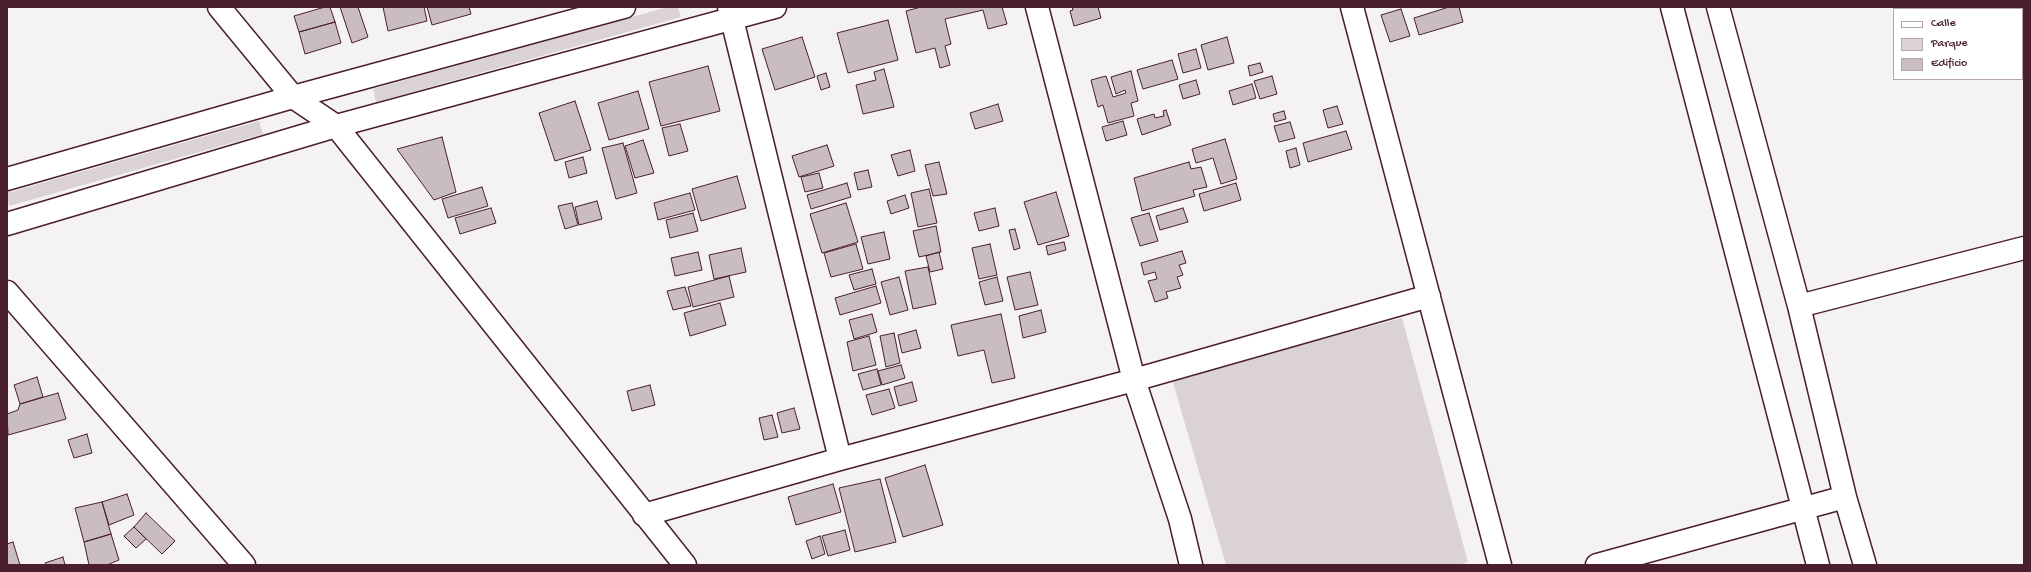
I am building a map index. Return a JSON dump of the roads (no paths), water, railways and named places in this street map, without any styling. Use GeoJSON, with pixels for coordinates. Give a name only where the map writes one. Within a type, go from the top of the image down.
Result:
{"type":"FeatureCollection","features":[{"type":"Feature","properties":{"kind":"street"},"geometry":{"type":"LineString","coordinates":[[219,7],[293,97],[336,126],[685,565]]}},
{"type":"Feature","properties":{"kind":"street"},"geometry":{"type":"LineString","coordinates":[[7,179],[293,97],[624,7]]}},
{"type":"Feature","properties":{"kind":"street"},"geometry":{"type":"LineString","coordinates":[[7,224],[336,126],[730,13],[775,7]]}},
{"type":"Feature","properties":{"kind":"street"},"geometry":{"type":"LineString","coordinates":[[1037,7],[1134,380],[1180,519],[1192,565]]}},
{"type":"Feature","properties":{"kind":"street"},"geometry":{"type":"LineString","coordinates":[[1352,7],[1500,565]]}},
{"type":"Feature","properties":{"kind":"street"},"geometry":{"type":"LineString","coordinates":[[1672,7],[1818,565]]}},
{"type":"Feature","properties":{"kind":"street"},"geometry":{"type":"LineString","coordinates":[[1718,7],[1799,306],[1845,497],[1865,565]]}},
{"type":"Feature","properties":{"kind":"street"},"geometry":{"type":"LineString","coordinates":[[730,13],[840,459]]}},
{"type":"Feature","properties":{"kind":"street"},"geometry":{"type":"LineString","coordinates":[[1799,306],[2024,248]]}},
{"type":"Feature","properties":{"kind":"street"},"geometry":{"type":"LineString","coordinates":[[7,292],[244,565]]}},
{"type":"Feature","properties":{"kind":"street"},"geometry":{"type":"LineString","coordinates":[[644,515],[840,459],[1134,380],[1429,296]]}},
{"type":"Feature","properties":{"kind":"street"},"geometry":{"type":"LineString","coordinates":[[1597,565],[1845,497]]}}]}
